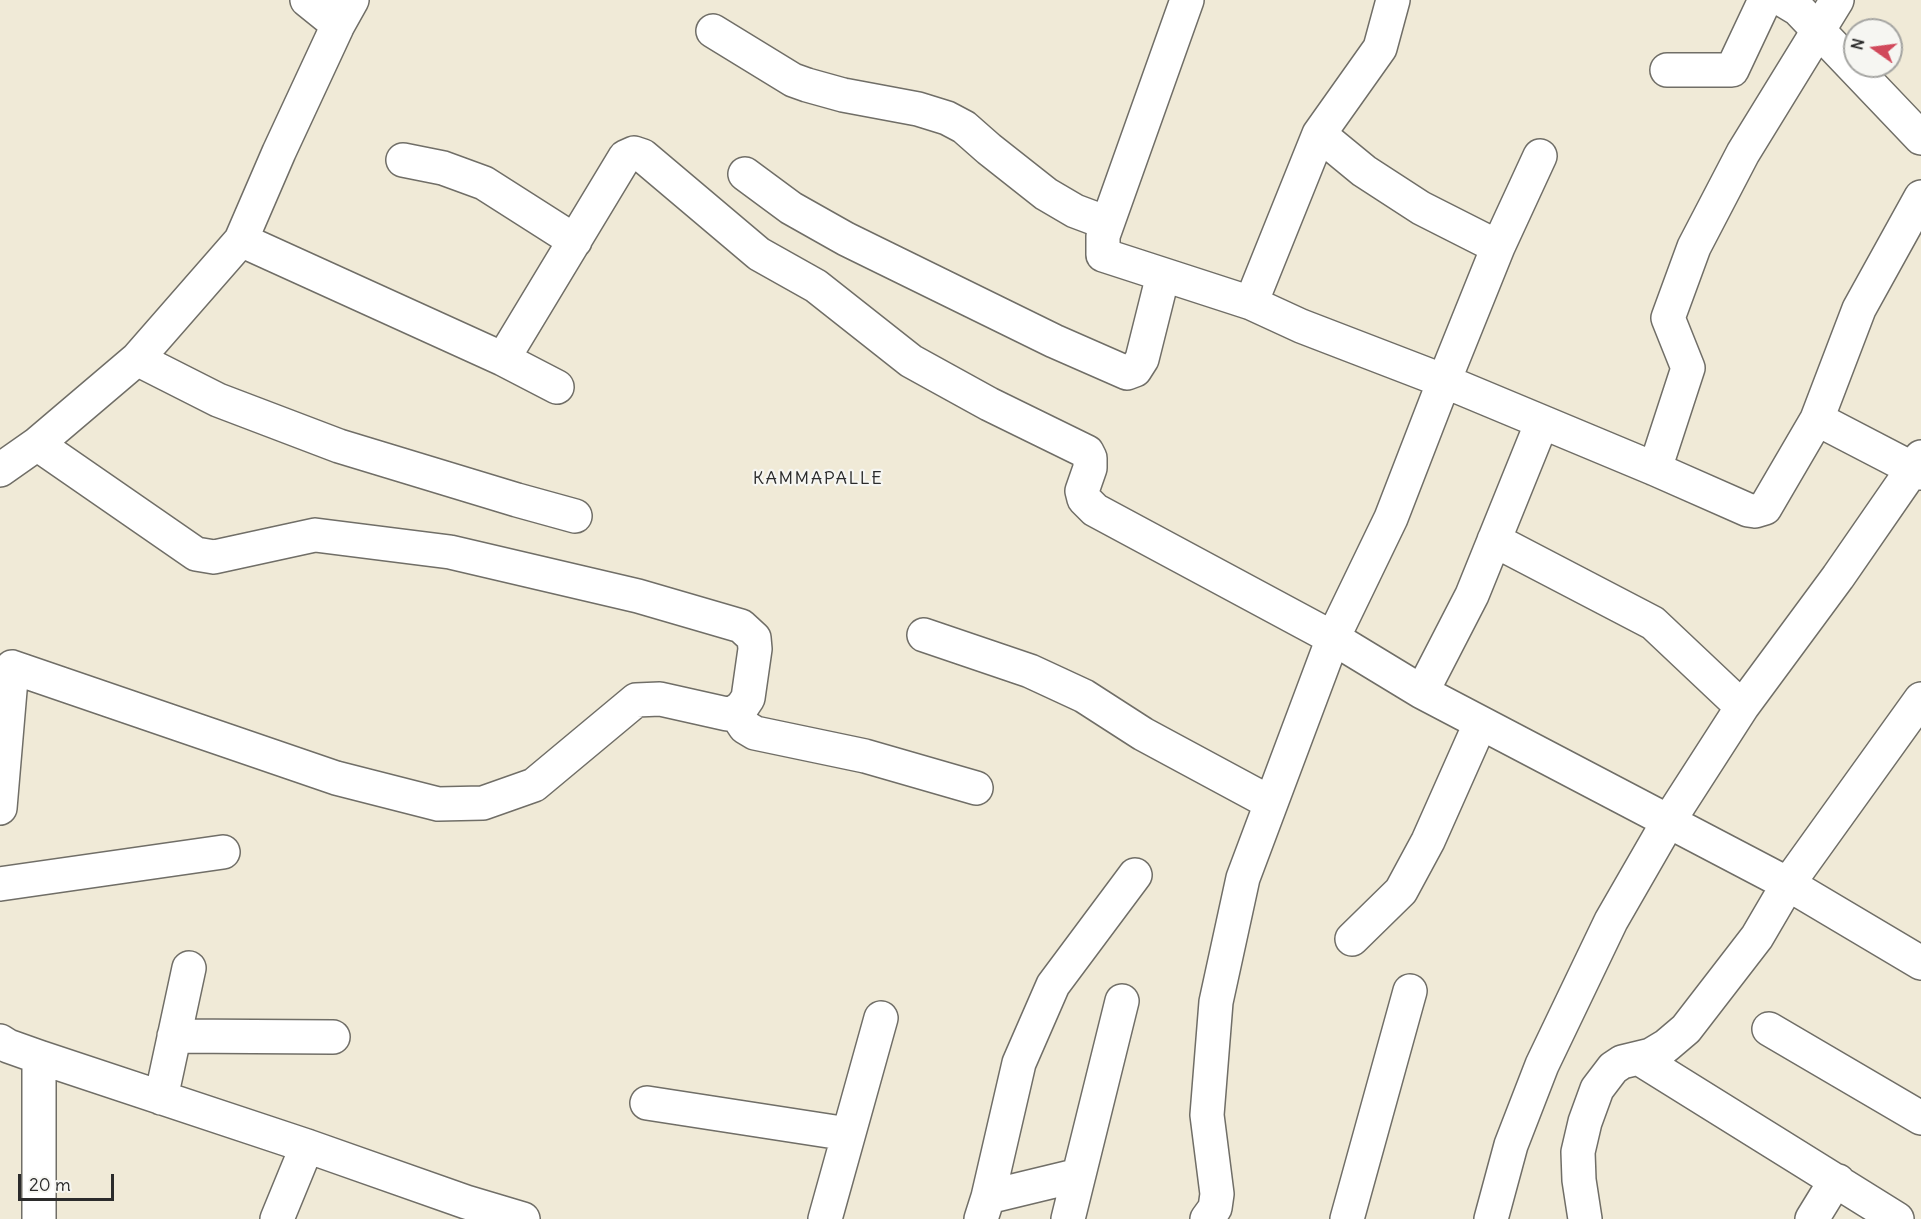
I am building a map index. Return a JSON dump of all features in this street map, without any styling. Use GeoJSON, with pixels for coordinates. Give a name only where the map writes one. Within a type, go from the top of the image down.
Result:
{"type":"FeatureCollection","features":[{"type":"Feature","properties":{"kind":"street"},"geometry":{"type":"LineString","coordinates":[[0,470],[11,460],[38,444],[137,359],[241,240],[279,152],[345,12],[307,0]]}},
{"type":"Feature","properties":{"kind":"street"},"geometry":{"type":"LineString","coordinates":[[1187,0],[1107,223],[1103,236],[1103,255],[1251,303],[1301,326],[1444,381],[1748,510],[1755,511],[1765,508],[1817,419],[1859,309],[1921,197]]}},
{"type":"Feature","properties":{"kind":"street"},"geometry":{"type":"LineString","coordinates":[[1251,303],[1318,134],[1380,48],[1393,0]]}},
{"type":"Feature","properties":{"kind":"street"},"geometry":{"type":"LineString","coordinates":[[1667,70],[1732,70],[1766,0]]}},
{"type":"Feature","properties":{"kind":"street"},"geometry":{"type":"LineString","coordinates":[[1783,0],[1798,9],[1921,138]]}},
{"type":"Feature","properties":{"kind":"street"},"geometry":{"type":"LineString","coordinates":[[1655,469],[1688,368],[1668,318],[1694,247],[1743,153],[1837,0]]}},
{"type":"Feature","properties":{"kind":"street"},"geometry":{"type":"LineString","coordinates":[[714,31],[793,80],[843,95],[918,109],[946,118],[964,127],[1046,194],[1075,211],[1107,223]]}},
{"type":"Feature","properties":{"kind":"street"},"geometry":{"type":"LineString","coordinates":[[1318,134],[1364,171],[1421,208],[1498,247]]}},
{"type":"Feature","properties":{"kind":"street"},"geometry":{"type":"LineString","coordinates":[[503,359],[625,157],[634,153],[643,156],[759,254],[816,286],[911,361],[989,404],[1087,452],[1090,458],[1090,468],[1082,491],[1084,499],[1095,510],[1333,638],[1480,724],[1788,884],[1921,963]]}},
{"type":"Feature","properties":{"kind":"street"},"geometry":{"type":"LineString","coordinates":[[1207,1219],[1215,1208],[1217,1194],[1207,1115],[1216,1002],[1244,878],[1333,638],[1391,518],[1498,247],[1540,156]]}},
{"type":"Feature","properties":{"kind":"street"},"geometry":{"type":"LineString","coordinates":[[403,160],[443,168],[484,183],[575,241]]}},
{"type":"Feature","properties":{"kind":"street"},"geometry":{"type":"LineString","coordinates":[[745,174],[791,208],[846,239],[1054,341],[1127,373],[1135,370],[1142,359],[1163,274]]}},
{"type":"Feature","properties":{"kind":"street"},"geometry":{"type":"LineString","coordinates":[[241,240],[503,359],[557,387]]}},
{"type":"Feature","properties":{"kind":"street"},"geometry":{"type":"LineString","coordinates":[[137,359],[218,400],[339,446],[575,516]]}},
{"type":"Feature","properties":{"kind":"street"},"geometry":{"type":"LineString","coordinates":[[1491,1219],[1511,1145],[1542,1065],[1611,921],[1668,822],[1742,707],[1918,466],[1817,419]]}},
{"type":"Feature","properties":{"kind":"street"},"geometry":{"type":"LineString","coordinates":[[1422,692],[1472,595],[1542,422]]}},
{"type":"Feature","properties":{"kind":"street"},"geometry":{"type":"LineString","coordinates":[[0,808],[6,664],[336,778],[438,804],[483,803],[534,785],[636,700],[660,699],[727,714],[735,712],[748,698],[755,649],[754,638],[741,626],[638,596],[450,552],[315,535],[214,557],[196,554],[38,444]]}},
{"type":"Feature","properties":{"kind":"street"},"geometry":{"type":"LineString","coordinates":[[1494,540],[1653,623],[1742,707]]}},
{"type":"Feature","properties":{"kind":"street"},"geometry":{"type":"LineString","coordinates":[[924,635],[1030,671],[1084,696],[1143,734],[1272,803]]}},
{"type":"Feature","properties":{"kind":"street"},"geometry":{"type":"LineString","coordinates":[[1585,1219],[1579,1180],[1578,1152],[1596,1089],[1613,1068],[1623,1062],[1640,1059],[1666,1046],[1686,1029],[1757,937],[1788,884],[1921,699]]}},
{"type":"Feature","properties":{"kind":"street"},"geometry":{"type":"LineString","coordinates":[[735,712],[745,727],[755,733],[865,756],[976,788]]}},
{"type":"Feature","properties":{"kind":"street"},"geometry":{"type":"LineString","coordinates":[[1352,939],[1401,891],[1428,842],[1480,724]]}},
{"type":"Feature","properties":{"kind":"street"},"geometry":{"type":"LineString","coordinates":[[0,884],[223,852]]}},
{"type":"Feature","properties":{"kind":"street"},"geometry":{"type":"LineString","coordinates":[[984,1208],[1018,1063],[1053,985],[1135,875]]}},
{"type":"Feature","properties":{"kind":"street"},"geometry":{"type":"LineString","coordinates":[[161,1098],[189,968]]}},
{"type":"Feature","properties":{"kind":"street"},"geometry":{"type":"LineString","coordinates":[[1347,1219],[1410,992]]}},
{"type":"Feature","properties":{"kind":"street"},"geometry":{"type":"LineString","coordinates":[[1068,1219],[1122,1001]]}},
{"type":"Feature","properties":{"kind":"street"},"geometry":{"type":"LineString","coordinates":[[825,1219],[880,1018]]}},
{"type":"Feature","properties":{"kind":"street"},"geometry":{"type":"LineString","coordinates":[[1769,1029],[1921,1118]]}},
{"type":"Feature","properties":{"kind":"street"},"geometry":{"type":"LineString","coordinates":[[174,1036],[333,1037]]}},
{"type":"Feature","properties":{"kind":"street"},"geometry":{"type":"LineString","coordinates":[[0,1041],[39,1057],[307,1146],[463,1211],[523,1219]]}},
{"type":"Feature","properties":{"kind":"street"},"geometry":{"type":"LineString","coordinates":[[39,1057],[39,1219]]}},
{"type":"Feature","properties":{"kind":"street"},"geometry":{"type":"LineString","coordinates":[[1640,1059],[1897,1219]]}},
{"type":"Feature","properties":{"kind":"street"},"geometry":{"type":"LineString","coordinates":[[647,1103],[848,1134]]}},
{"type":"Feature","properties":{"kind":"street"},"geometry":{"type":"LineString","coordinates":[[277,1219],[307,1146]]}},
{"type":"Feature","properties":{"kind":"street"},"geometry":{"type":"LineString","coordinates":[[984,1208],[1079,1175]]}},
{"type":"Feature","properties":{"kind":"street"},"geometry":{"type":"LineString","coordinates":[[1812,1219],[1831,1188],[1838,1182]]}},
{"type":"Feature","properties":{"kind":"district","name":"KAMMAPALLE"},"geometry":{"type":"Point","coordinates":[818,479]}}]}
